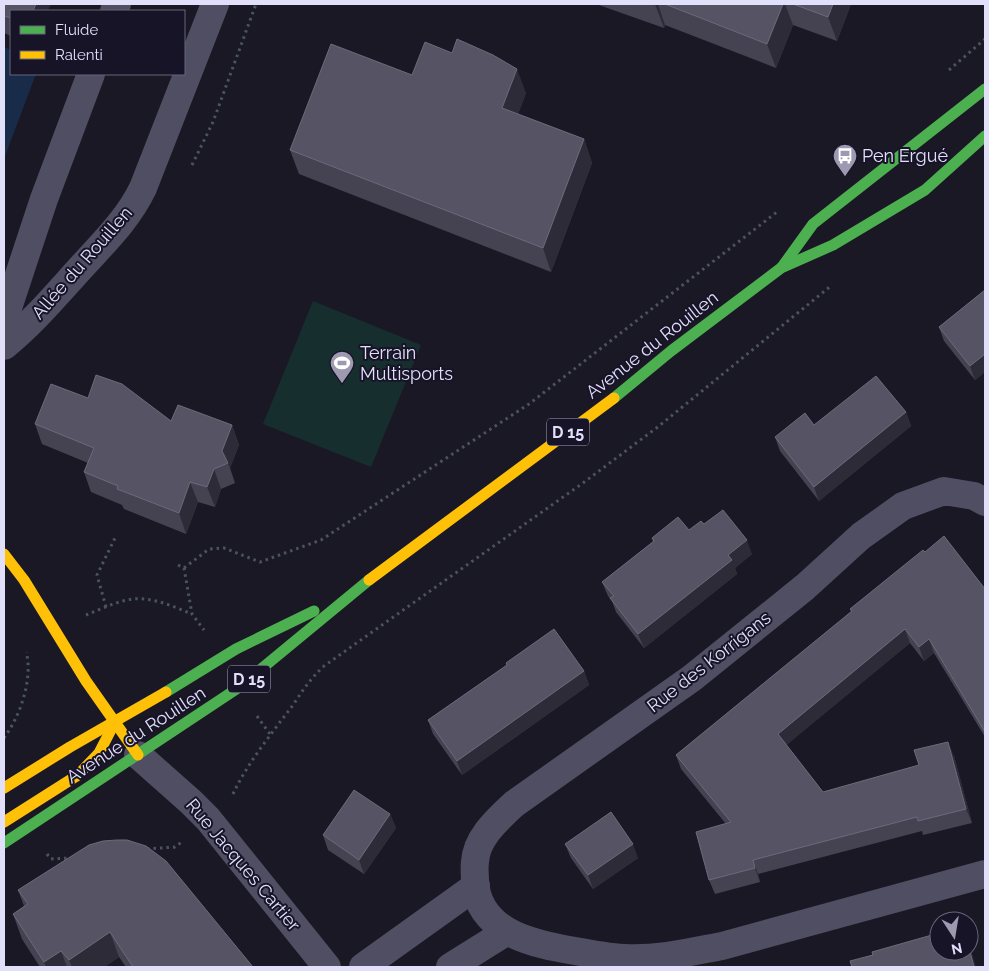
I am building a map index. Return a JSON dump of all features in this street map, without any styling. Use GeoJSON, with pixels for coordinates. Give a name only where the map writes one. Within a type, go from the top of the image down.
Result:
{"type":"FeatureCollection","features":[{"type":"Feature","properties":{"kind":"main road","name":"Avenue du Rouillen"},"geometry":{"type":"LineString","coordinates":[[781,268],[813,224],[985,89]]}},
{"type":"Feature","properties":{"kind":"main road","name":"Avenue du Rouillen"},"geometry":{"type":"LineString","coordinates":[[4,843],[238,688],[352,593],[598,410],[781,268],[833,245],[925,190],[985,136]]}},
{"type":"Feature","properties":{"kind":"main road","name":"Rue Jacques Cartier"},"geometry":{"type":"LineString","coordinates":[[4,554],[24,580],[86,681],[138,755]]}},
{"type":"Feature","properties":{"kind":"main road","name":"Avenue du Rouillen"},"geometry":{"type":"LineString","coordinates":[[4,788],[236,649],[352,593]]}},
{"type":"Feature","properties":{"kind":"main road","name":"Avenue du Rouillen"},"geometry":{"type":"LineString","coordinates":[[4,822],[78,775],[99,753],[115,722]]}},
{"type":"Feature","properties":{"kind":"street","name":"Allée du Rouillen"},"geometry":{"type":"LineString","coordinates":[[4,346],[49,304],[109,239],[134,204],[143,188],[215,4]]}},
{"type":"Feature","properties":{"kind":"street","name":"Allée du Rouillen"},"geometry":{"type":"LineString","coordinates":[[4,320],[44,199],[91,75]]}},
{"type":"Feature","properties":{"kind":"street","name":"Rue des Korrigans"},"geometry":{"type":"LineString","coordinates":[[985,502],[974,496],[944,491],[903,506],[861,536],[805,586],[692,678],[514,804],[492,824],[475,860],[476,886],[480,904],[490,917],[506,932],[540,945],[624,958],[678,955],[722,946],[985,874]]}},
{"type":"Feature","properties":{"kind":"street","name":"Rue Jacques Cartier"},"geometry":{"type":"LineString","coordinates":[[138,755],[192,802],[208,819],[327,967]]}},
{"type":"Feature","properties":{"kind":"street"},"geometry":{"type":"LineString","coordinates":[[363,967],[476,886]]}},
{"type":"Feature","properties":{"kind":"street"},"geometry":{"type":"LineString","coordinates":[[450,967],[506,932]]}},
{"type":"Feature","properties":{"kind":"path"},"geometry":{"type":"LineString","coordinates":[[947,71],[985,39]]}},
{"type":"Feature","properties":{"kind":"path"},"geometry":{"type":"LineString","coordinates":[[184,568],[209,549],[224,548],[260,562],[321,540],[529,404],[779,210]]}},
{"type":"Feature","properties":{"kind":"path"},"geometry":{"type":"LineString","coordinates":[[140,850],[176,847],[231,798],[239,780],[270,734],[305,686],[324,666],[583,483],[674,414],[836,282]]}},
{"type":"Feature","properties":{"kind":"path"},"geometry":{"type":"LineString","coordinates":[[116,536],[97,575],[106,607],[128,599],[146,600],[164,602],[192,614],[184,568]]}},
{"type":"Feature","properties":{"kind":"path"},"geometry":{"type":"LineString","coordinates":[[178,565],[184,568]]}},
{"type":"Feature","properties":{"kind":"path"},"geometry":{"type":"LineString","coordinates":[[26,828],[51,859],[76,858]]}},
{"type":"Feature","properties":{"kind":"green space","name":"Terrain Multisports"},"geometry":{"type":"Polygon","coordinates":[[[313,301],[421,345],[371,467],[263,424],[313,301]]]}},
{"type":"Feature","properties":{"kind":"water"},"geometry":{"type":"Polygon","coordinates":[[[4,47],[10,50],[10,75],[36,75],[4,159],[4,47]]]}},
{"type":"Feature","properties":{"kind":"building"},"geometry":{"type":"Polygon","coordinates":[[[4,4],[36,4],[33,10],[10,10],[10,18],[4,16],[4,4]]]}},
{"type":"Feature","properties":{"kind":"building"},"geometry":{"type":"Polygon","coordinates":[[[665,4],[783,4],[767,44],[665,4]]]}},
{"type":"Feature","properties":{"kind":"building"},"geometry":{"type":"Polygon","coordinates":[[[793,4],[833,4],[828,17],[793,4]]]}},
{"type":"Feature","properties":{"kind":"building"},"geometry":{"type":"Polygon","coordinates":[[[457,39],[493,55],[517,69],[502,108],[584,139],[543,248],[290,150],[331,44],[412,75],[425,42],[452,53],[457,39]]]}},
{"type":"Feature","properties":{"kind":"building"},"geometry":{"type":"Polygon","coordinates":[[[985,290],[985,354],[970,366],[939,327],[985,290]]]}},
{"type":"Feature","properties":{"kind":"building"},"geometry":{"type":"Polygon","coordinates":[[[96,375],[122,384],[171,421],[178,405],[232,425],[222,451],[228,463],[214,469],[207,487],[190,482],[179,513],[117,489],[118,486],[84,472],[94,448],[35,424],[51,384],[88,398],[96,375]]]}},
{"type":"Feature","properties":{"kind":"building"},"geometry":{"type":"Polygon","coordinates":[[[876,376],[906,412],[814,487],[775,437],[805,413],[814,425],[876,376]]]}},
{"type":"Feature","properties":{"kind":"building"},"geometry":{"type":"Polygon","coordinates":[[[723,510],[747,540],[728,555],[732,560],[638,634],[610,598],[614,596],[602,582],[654,541],[652,538],[678,517],[689,530],[701,521],[704,524],[723,510]]]}},
{"type":"Feature","properties":{"kind":"building"},"geometry":{"type":"Polygon","coordinates":[[[944,536],[985,589],[985,732],[929,639],[919,647],[905,629],[778,734],[823,792],[919,765],[914,750],[948,742],[966,809],[918,821],[917,817],[753,860],[755,868],[709,880],[696,832],[731,822],[676,755],[852,611],[850,609],[923,550],[925,552],[944,536]]]}},
{"type":"Feature","properties":{"kind":"building"},"geometry":{"type":"Polygon","coordinates":[[[554,629],[584,671],[457,761],[428,720],[507,665],[506,663],[554,629]]]}},
{"type":"Feature","properties":{"kind":"building"},"geometry":{"type":"Polygon","coordinates":[[[354,790],[390,814],[359,860],[323,835],[354,790]]]}},
{"type":"Feature","properties":{"kind":"building"},"geometry":{"type":"Polygon","coordinates":[[[611,812],[633,844],[588,875],[565,844],[611,812]]]}},
{"type":"Feature","properties":{"kind":"building"},"geometry":{"type":"Polygon","coordinates":[[[127,840],[146,846],[166,861],[253,967],[133,967],[110,932],[69,960],[61,951],[44,962],[13,914],[28,904],[18,890],[89,845],[127,840]]]}},
{"type":"Feature","properties":{"kind":"building"},"geometry":{"type":"Polygon","coordinates":[[[929,936],[929,961],[972,961],[974,967],[852,967],[850,961],[873,955],[872,952],[929,936]]]}},
{"type":"Feature","properties":{"kind":"traffic: fast"},"geometry":{"type":"LineString","coordinates":[[782,267],[813,224],[985,89]]}},
{"type":"Feature","properties":{"kind":"traffic: fast"},"geometry":{"type":"LineString","coordinates":[[614,398],[671,351],[781,268],[833,245],[925,190],[985,136]]}},
{"type":"Feature","properties":{"kind":"traffic: fast"},"geometry":{"type":"LineString","coordinates":[[4,843],[238,688],[369,580]]}},
{"type":"Feature","properties":{"kind":"traffic: fast"},"geometry":{"type":"LineString","coordinates":[[166,692],[236,649],[314,611]]}},
{"type":"Feature","properties":{"kind":"traffic: slow"},"geometry":{"type":"LineString","coordinates":[[369,580],[614,398]]}},
{"type":"Feature","properties":{"kind":"traffic: slow"},"geometry":{"type":"LineString","coordinates":[[4,554],[24,580],[86,681],[138,755]]}},
{"type":"Feature","properties":{"kind":"traffic: slow"},"geometry":{"type":"LineString","coordinates":[[4,788],[70,747],[166,692]]}},
{"type":"Feature","properties":{"kind":"traffic: slow"},"geometry":{"type":"LineString","coordinates":[[4,822],[78,775],[99,753],[115,722]]}},
{"type":"Feature","properties":{"kind":"place","name":"Pen Ergué"},"geometry":{"type":"Point","coordinates":[845,177]}},
{"type":"Feature","properties":{"kind":"place","name":"Terrain Multisports"},"geometry":{"type":"Point","coordinates":[342,384]}}]}
